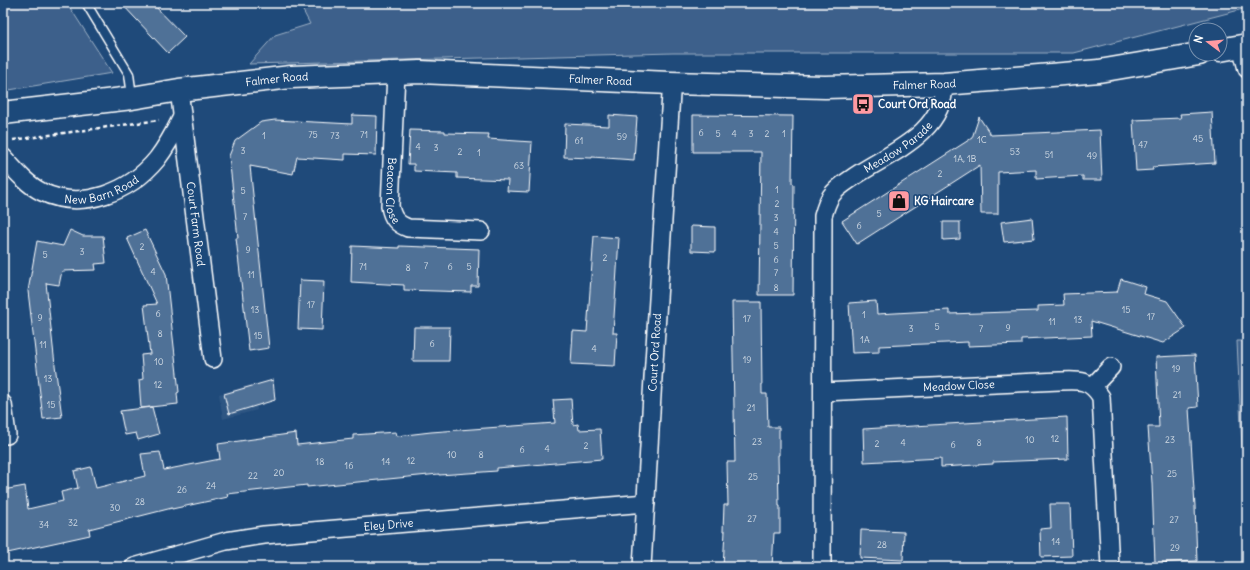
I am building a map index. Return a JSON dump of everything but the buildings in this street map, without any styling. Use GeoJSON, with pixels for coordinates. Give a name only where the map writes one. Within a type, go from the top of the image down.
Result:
{"type":"FeatureCollection","features":[{"type":"Feature","properties":{"kind":"main road","name":"Falmer Road"},"geometry":{"type":"LineString","coordinates":[[3,113],[291,77],[420,72],[670,83],[825,87],[944,84],[1099,71],[1188,56]]}},
{"type":"Feature","properties":{"kind":"street"},"geometry":{"type":"LineString","coordinates":[[1236,47],[1247,69]]}},
{"type":"Feature","properties":{"kind":"street","name":"Beacon Close"},"geometry":{"type":"LineString","coordinates":[[396,73],[390,206],[392,215],[396,221],[408,228],[481,231]]}},
{"type":"Feature","properties":{"kind":"street","name":"Court Ord Road"},"geometry":{"type":"LineString","coordinates":[[642,567],[671,94],[670,83]]}},
{"type":"Feature","properties":{"kind":"street","name":"Meadow Parade"},"geometry":{"type":"LineString","coordinates":[[823,392],[823,216],[827,204],[832,195],[841,186],[899,150],[922,132],[942,104],[944,84]]}},
{"type":"Feature","properties":{"kind":"street","name":"Court Farm Road"},"geometry":{"type":"LineString","coordinates":[[179,90],[213,359]]}},
{"type":"Feature","properties":{"kind":"street","name":"New Barn Road"},"geometry":{"type":"LineString","coordinates":[[3,157],[18,173],[40,191],[66,199],[80,200],[93,198],[120,190],[142,174],[156,160],[170,140],[182,117]]}},
{"type":"Feature","properties":{"kind":"street"},"geometry":{"type":"LineString","coordinates":[[1110,567],[1101,397],[1092,386],[1111,367]]}},
{"type":"Feature","properties":{"kind":"street","name":"Meadow Close"},"geometry":{"type":"LineString","coordinates":[[823,392],[1060,381],[1084,381],[1092,386]]}},
{"type":"Feature","properties":{"kind":"street"},"geometry":{"type":"LineString","coordinates":[[822,567],[823,392]]}},
{"type":"Feature","properties":{"kind":"street"},"geometry":{"type":"LineString","coordinates":[[3,404],[7,435]]}},
{"type":"Feature","properties":{"kind":"street","name":"Eley Drive"},"geometry":{"type":"LineString","coordinates":[[134,567],[226,541],[264,535],[646,503]]}},
{"type":"Feature","properties":{"kind":"lane"},"geometry":{"type":"LineString","coordinates":[[86,3],[129,74],[132,98]]}},
{"type":"Feature","properties":{"kind":"path"},"geometry":{"type":"LineString","coordinates":[[11,140],[182,117]]}},
{"type":"Feature","properties":{"kind":"shaded area"},"geometry":{"type":"Polygon","coordinates":[[[3,3],[67,3],[112,73],[3,91],[3,3]]]}},
{"type":"Feature","properties":{"kind":"shaded area"},"geometry":{"type":"Polygon","coordinates":[[[299,3],[1247,3],[1247,8],[1188,22],[1188,23],[1074,53],[673,53],[249,64],[275,35],[310,24],[299,3]]]}},
{"type":"Feature","properties":{"kind":"shaded area"},"geometry":{"type":"Polygon","coordinates":[[[1237,341],[1247,341],[1247,555],[1237,341]]]}},
{"type":"Feature","properties":{"kind":"shaded area"},"geometry":{"type":"Polygon","coordinates":[[[254,384],[257,410],[223,419],[219,394],[254,384]]]}},
{"type":"Feature","properties":{"kind":"place","name":"Court Ord Road"},"geometry":{"type":"Point","coordinates":[863,104]}},
{"type":"Feature","properties":{"kind":"place","name":"KG Haircare"},"geometry":{"type":"Point","coordinates":[899,201]}}]}
